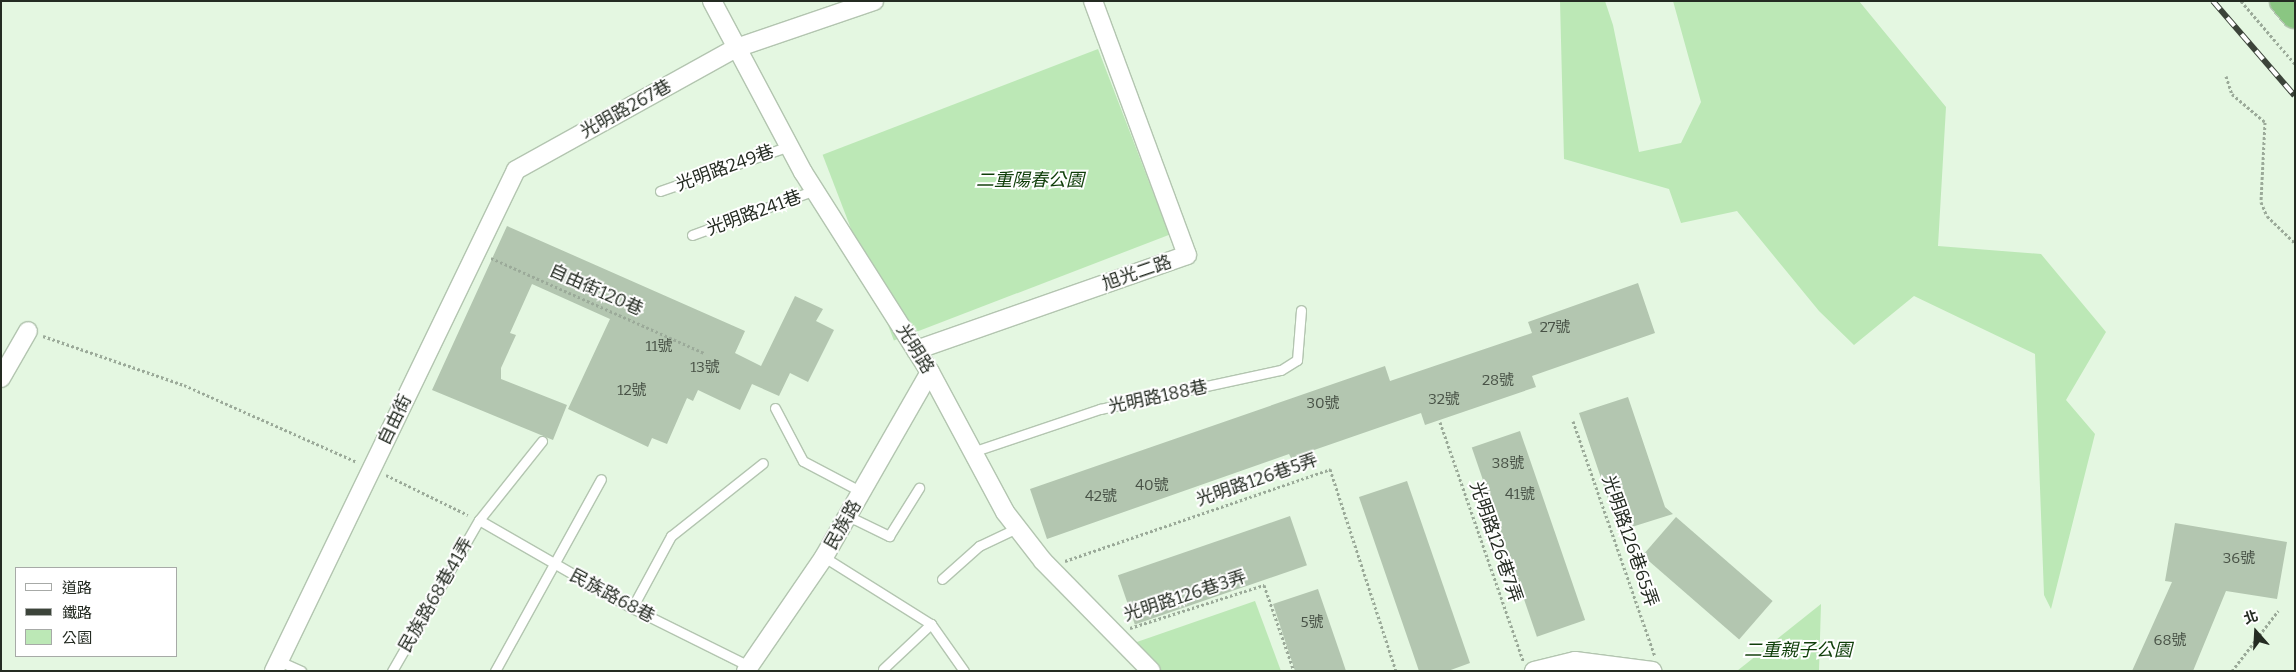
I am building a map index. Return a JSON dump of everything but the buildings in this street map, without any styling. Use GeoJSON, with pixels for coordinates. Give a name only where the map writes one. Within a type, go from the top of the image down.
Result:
{"type":"FeatureCollection","features":[{"type":"Feature","properties":{"kind":"highway"},"geometry":{"type":"LineString","coordinates":[[2284,1],[2295,14]]}},
{"type":"Feature","properties":{"kind":"street","name":"光明路"},"geometry":{"type":"LineString","coordinates":[[712,1],[789,146],[930,372],[972,452],[1017,528],[1049,567],[1151,671]]}},
{"type":"Feature","properties":{"kind":"street","name":"光明路267巷"},"geometry":{"type":"LineString","coordinates":[[516,170],[736,48],[874,1]]}},
{"type":"Feature","properties":{"kind":"street","name":"旭光二路"},"geometry":{"type":"LineString","coordinates":[[916,350],[1187,255],[1093,1]]}},
{"type":"Feature","properties":{"kind":"street","name":"自由街"},"geometry":{"type":"LineString","coordinates":[[276,666],[516,170]]}},
{"type":"Feature","properties":{"kind":"street"},"geometry":{"type":"LineString","coordinates":[[1,378],[28,331]]}},
{"type":"Feature","properties":{"kind":"street","name":"民族路"},"geometry":{"type":"LineString","coordinates":[[750,669],[824,557],[930,372]]}},
{"type":"Feature","properties":{"kind":"street"},"geometry":{"type":"LineString","coordinates":[[1534,671],[1575,661],[1654,666]]}},
{"type":"Feature","properties":{"kind":"lane","name":"光明路249巷"},"geometry":{"type":"LineString","coordinates":[[660,191],[789,146]]}},
{"type":"Feature","properties":{"kind":"lane","name":"光明路241巷"},"geometry":{"type":"LineString","coordinates":[[692,235],[816,190]]}},
{"type":"Feature","properties":{"kind":"lane","name":"光明路188巷"},"geometry":{"type":"LineString","coordinates":[[972,452],[1100,409],[1281,370],[1297,360],[1301,310]]}},
{"type":"Feature","properties":{"kind":"lane"},"geometry":{"type":"LineString","coordinates":[[775,408],[803,461],[862,492]]}},
{"type":"Feature","properties":{"kind":"lane","name":"民族路68巷41弄"},"geometry":{"type":"LineString","coordinates":[[392,671],[479,520],[542,441]]}},
{"type":"Feature","properties":{"kind":"lane"},"geometry":{"type":"LineString","coordinates":[[632,608],[672,536],[763,463]]}},
{"type":"Feature","properties":{"kind":"lane"},"geometry":{"type":"LineString","coordinates":[[495,671],[601,479]]}},
{"type":"Feature","properties":{"kind":"lane"},"geometry":{"type":"LineString","coordinates":[[848,516],[889,536],[920,488]]}},
{"type":"Feature","properties":{"kind":"lane","name":"民族路68巷"},"geometry":{"type":"LineString","coordinates":[[479,520],[554,565],[632,608],[750,669]]}},
{"type":"Feature","properties":{"kind":"lane"},"geometry":{"type":"LineString","coordinates":[[942,579],[979,546],[1017,528]]}},
{"type":"Feature","properties":{"kind":"lane"},"geometry":{"type":"LineString","coordinates":[[824,557],[931,624],[964,671]]}},
{"type":"Feature","properties":{"kind":"lane"},"geometry":{"type":"LineString","coordinates":[[883,669],[931,624]]}},
{"type":"Feature","properties":{"kind":"lane"},"geometry":{"type":"LineString","coordinates":[[276,666],[301,671]]}},
{"type":"Feature","properties":{"kind":"path"},"geometry":{"type":"LineString","coordinates":[[2240,1],[2295,64]]}},
{"type":"Feature","properties":{"kind":"path"},"geometry":{"type":"LineString","coordinates":[[2226,76],[2232,94],[2265,122],[2261,202],[2267,216],[2295,243]]}},
{"type":"Feature","properties":{"kind":"path","name":"自由街120巷"},"geometry":{"type":"LineString","coordinates":[[476,252],[704,353]]}},
{"type":"Feature","properties":{"kind":"path"},"geometry":{"type":"LineString","coordinates":[[28,331],[184,386],[372,469],[479,520]]}},
{"type":"Feature","properties":{"kind":"path","name":"光明路126巷65弄"},"geometry":{"type":"LineString","coordinates":[[1573,421],[1654,666]]}},
{"type":"Feature","properties":{"kind":"path","name":"光明路126巷7弄"},"geometry":{"type":"LineString","coordinates":[[1440,422],[1526,671]]}},
{"type":"Feature","properties":{"kind":"path","name":"光明路126巷5弄"},"geometry":{"type":"LineString","coordinates":[[1049,567],[1330,470],[1396,671]]}},
{"type":"Feature","properties":{"kind":"path","name":"光明路126巷3弄"},"geometry":{"type":"LineString","coordinates":[[1114,633],[1264,585],[1294,671]]}},
{"type":"Feature","properties":{"kind":"path"},"geometry":{"type":"LineString","coordinates":[[2232,671],[2278,611]]}},
{"type":"Feature","properties":{"kind":"green space"},"geometry":{"type":"Polygon","coordinates":[[[1560,1],[1605,1],[1613,25],[1639,152],[1681,143],[1701,102],[1673,1],[1859,1],[1946,107],[1938,246],[2041,254],[2106,332],[2066,400],[2095,434],[2051,609],[2044,595],[2035,354],[1914,296],[1854,345],[1819,311],[1737,211],[1681,223],[1669,189],[1564,159],[1560,1]]]}},
{"type":"Feature","properties":{"kind":"green space","name":"二重陽春公園"},"geometry":{"type":"Polygon","coordinates":[[[1098,49],[1169,235],[894,341],[823,155],[1098,49]]]}},
{"type":"Feature","properties":{"kind":"green space"},"geometry":{"type":"Polygon","coordinates":[[[1255,601],[1281,671],[1160,671],[1134,643],[1255,601]]]}},
{"type":"Feature","properties":{"kind":"green space","name":"二重親子公園"},"geometry":{"type":"Polygon","coordinates":[[[1821,604],[1819,671],[1737,671],[1821,604]]]}},
{"type":"Feature","properties":{"kind":"railway"},"geometry":{"type":"LineString","coordinates":[[2213,1],[2295,96]]}}]}
